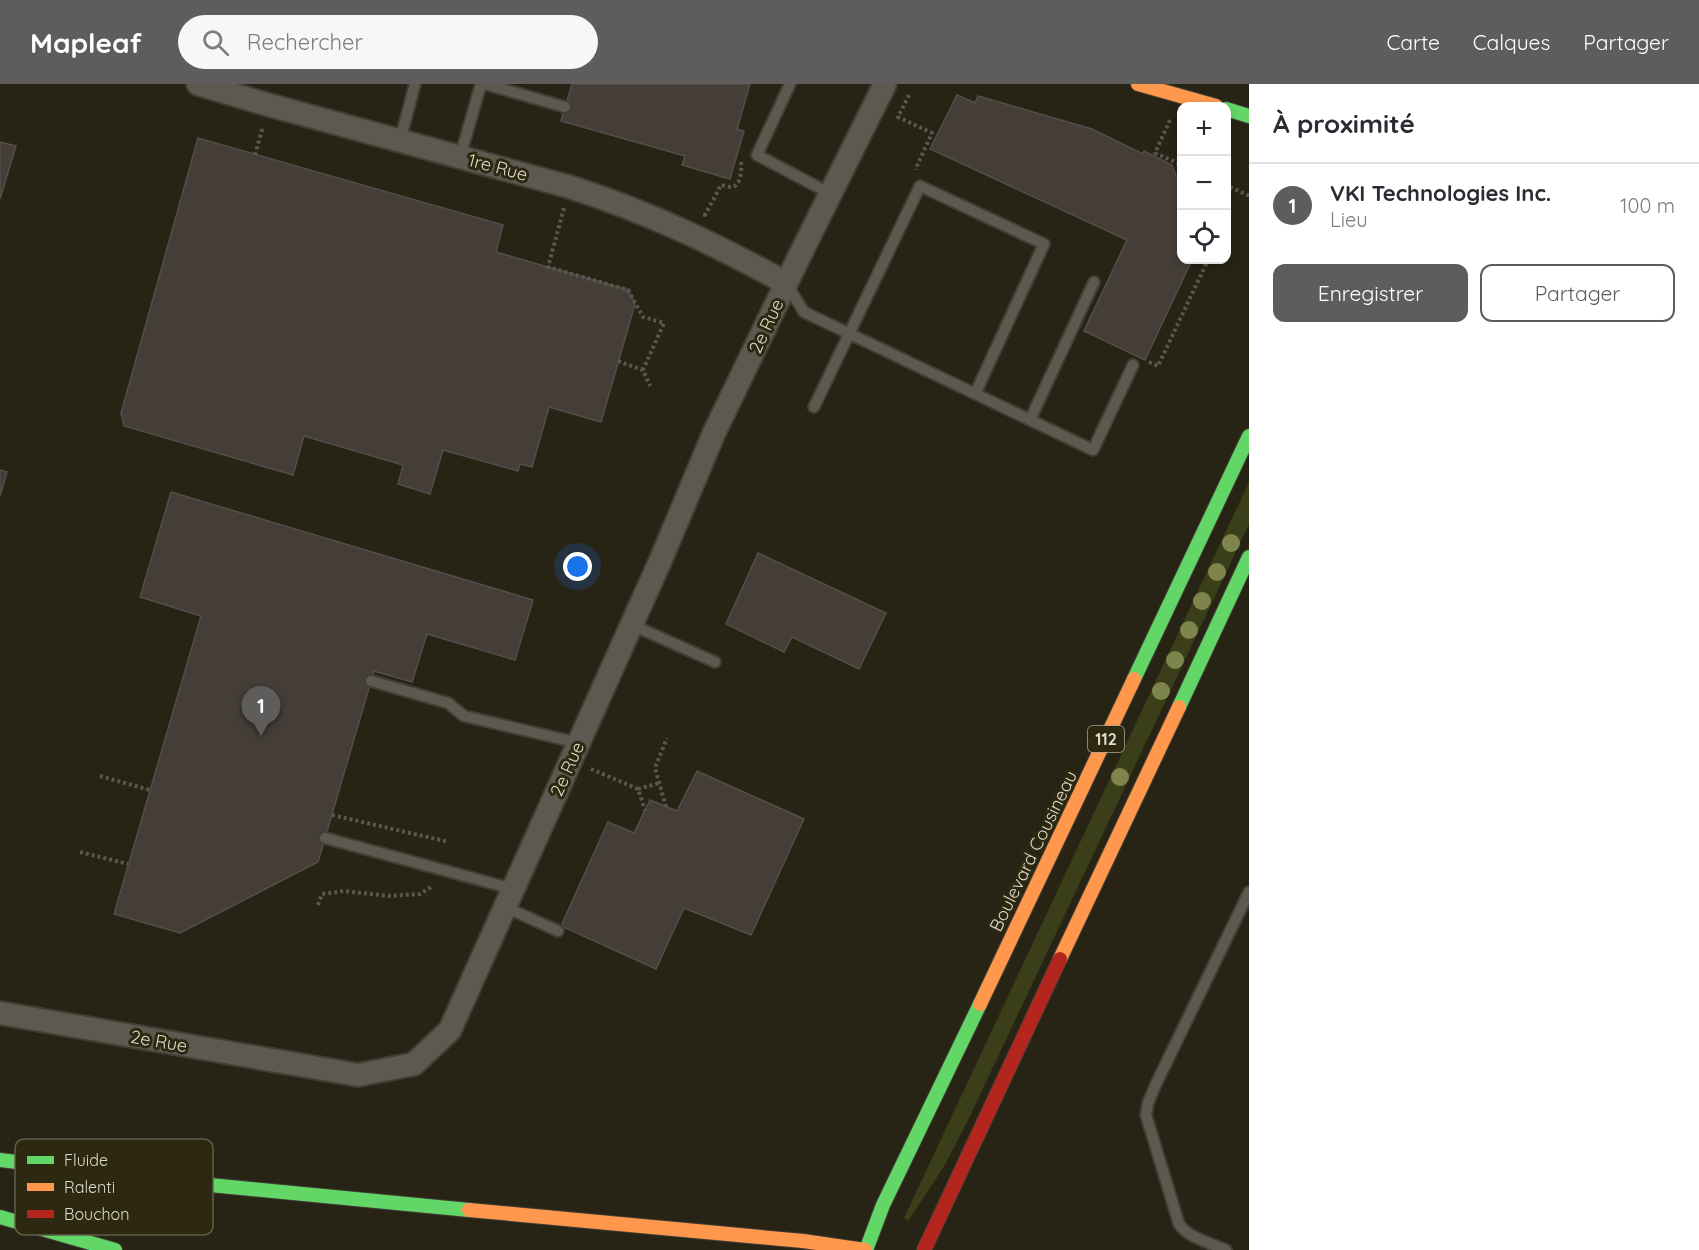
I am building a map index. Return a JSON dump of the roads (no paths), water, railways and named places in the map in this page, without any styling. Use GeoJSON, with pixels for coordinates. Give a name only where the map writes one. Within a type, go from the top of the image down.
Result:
{"type":"FeatureCollection","features":[{"type":"Feature","properties":{"kind":"main road"},"geometry":{"type":"LineString","coordinates":[[1138,84],[1202,102]]}},
{"type":"Feature","properties":{"kind":"main road"},"geometry":{"type":"LineString","coordinates":[[1231,111],[1249,116]]}},
{"type":"Feature","properties":{"kind":"main road","name":"Boulevard Cousineau"},"geometry":{"type":"LineString","coordinates":[[866,1250],[888,1195],[1249,436]]}},
{"type":"Feature","properties":{"kind":"main road"},"geometry":{"type":"LineString","coordinates":[[924,1250],[1249,556]]}},
{"type":"Feature","properties":{"kind":"main road"},"geometry":{"type":"LineString","coordinates":[[0,1160],[15,1162]]}},
{"type":"Feature","properties":{"kind":"main road"},"geometry":{"type":"LineString","coordinates":[[213,1185],[756,1237],[866,1250]]}},
{"type":"Feature","properties":{"kind":"main road"},"geometry":{"type":"LineString","coordinates":[[0,1217],[15,1221]]}},
{"type":"Feature","properties":{"kind":"main road"},"geometry":{"type":"LineString","coordinates":[[63,1235],[115,1250]]}},
{"type":"Feature","properties":{"kind":"street","name":"1re Rue"},"geometry":{"type":"LineString","coordinates":[[198,84],[570,187],[624,205],[711,244],[786,283]]}},
{"type":"Feature","properties":{"kind":"street","name":"2e Rue"},"geometry":{"type":"LineString","coordinates":[[0,1013],[358,1075],[414,1064],[450,1029],[632,625],[714,433],[885,84]]}},
{"type":"Feature","properties":{"kind":"lane"},"geometry":{"type":"LineString","coordinates":[[400,141],[415,84]]}},
{"type":"Feature","properties":{"kind":"lane"},"geometry":{"type":"LineString","coordinates":[[460,157],[483,84],[565,107]]}},
{"type":"Feature","properties":{"kind":"lane"},"geometry":{"type":"LineString","coordinates":[[790,84],[757,155],[831,194]]}},
{"type":"Feature","properties":{"kind":"lane"},"geometry":{"type":"LineString","coordinates":[[814,407],[920,186],[1044,244],[975,394]]}},
{"type":"Feature","properties":{"kind":"lane"},"geometry":{"type":"LineString","coordinates":[[1030,420],[1094,282]]}},
{"type":"Feature","properties":{"kind":"lane"},"geometry":{"type":"LineString","coordinates":[[786,283],[804,312],[1093,450],[1134,365]]}},
{"type":"Feature","properties":{"kind":"lane"},"geometry":{"type":"LineString","coordinates":[[632,625],[715,662]]}},
{"type":"Feature","properties":{"kind":"lane"},"geometry":{"type":"LineString","coordinates":[[371,681],[448,703],[464,716],[575,752]]}},
{"type":"Feature","properties":{"kind":"lane"},"geometry":{"type":"LineString","coordinates":[[325,838],[442,870],[509,898],[558,931]]}},
{"type":"Feature","properties":{"kind":"lane"},"geometry":{"type":"LineString","coordinates":[[1226,1250],[1192,1235],[1181,1227],[1146,1115],[1156,1084],[1249,892]]}},
{"type":"Feature","properties":{"kind":"place","name":"VKI Technologies Inc."},"geometry":{"type":"Point","coordinates":[261,736]}}]}
